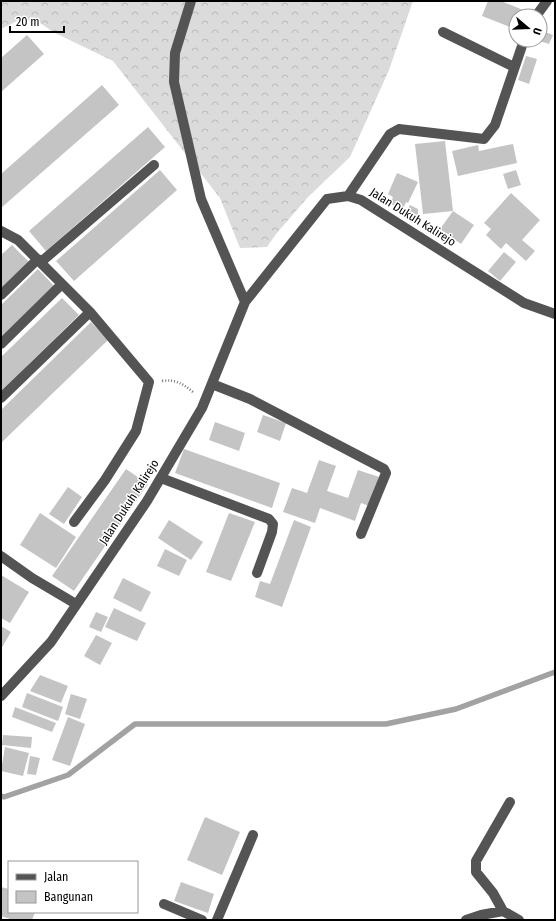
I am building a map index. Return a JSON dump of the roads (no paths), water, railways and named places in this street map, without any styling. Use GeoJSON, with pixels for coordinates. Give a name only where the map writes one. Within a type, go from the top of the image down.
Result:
{"type":"FeatureCollection","features":[{"type":"Feature","properties":{"kind":"street"},"geometry":{"type":"LineString","coordinates":[[191,1],[175,53],[174,82],[201,200],[245,302]]}},
{"type":"Feature","properties":{"kind":"street"},"geometry":{"type":"LineString","coordinates":[[443,32],[514,67]]}},
{"type":"Feature","properties":{"kind":"street"},"geometry":{"type":"LineString","coordinates":[[348,196],[390,134],[399,129],[484,139],[495,125],[521,48]]}},
{"type":"Feature","properties":{"kind":"street"},"geometry":{"type":"LineString","coordinates":[[1,295],[39,261],[154,165]]}},
{"type":"Feature","properties":{"kind":"street","name":"Jalan Dukuh Kalirejo"},"geometry":{"type":"LineString","coordinates":[[1,696],[51,642],[147,501],[202,408],[245,302],[327,198],[348,196],[361,200],[524,303],[555,314]]}},
{"type":"Feature","properties":{"kind":"street"},"geometry":{"type":"LineString","coordinates":[[3,235],[18,240],[90,312],[149,382],[136,431],[105,480],[74,522]]}},
{"type":"Feature","properties":{"kind":"street"},"geometry":{"type":"LineString","coordinates":[[1,344],[62,284]]}},
{"type":"Feature","properties":{"kind":"street"},"geometry":{"type":"LineString","coordinates":[[1,398],[90,312]]}},
{"type":"Feature","properties":{"kind":"street"},"geometry":{"type":"LineString","coordinates":[[212,384],[250,399],[384,469],[386,473],[361,534]]}},
{"type":"Feature","properties":{"kind":"street"},"geometry":{"type":"LineString","coordinates":[[161,478],[268,519],[273,524],[272,532],[256,573]]}},
{"type":"Feature","properties":{"kind":"street"},"geometry":{"type":"LineString","coordinates":[[1,556],[47,588],[76,604]]}},
{"type":"Feature","properties":{"kind":"street"},"geometry":{"type":"LineString","coordinates":[[510,802],[476,861],[476,872],[493,893],[503,911],[519,920]]}},
{"type":"Feature","properties":{"kind":"street"},"geometry":{"type":"LineString","coordinates":[[217,920],[253,835]]}},
{"type":"Feature","properties":{"kind":"street"},"geometry":{"type":"LineString","coordinates":[[164,904],[202,920]]}},
{"type":"Feature","properties":{"kind":"street"},"geometry":{"type":"LineString","coordinates":[[466,920],[481,915],[503,911]]}},
{"type":"Feature","properties":{"kind":"waterway"},"geometry":{"type":"LineString","coordinates":[[1,796],[4,797],[68,775],[135,724],[386,724],[456,709],[555,672]]}}]}
